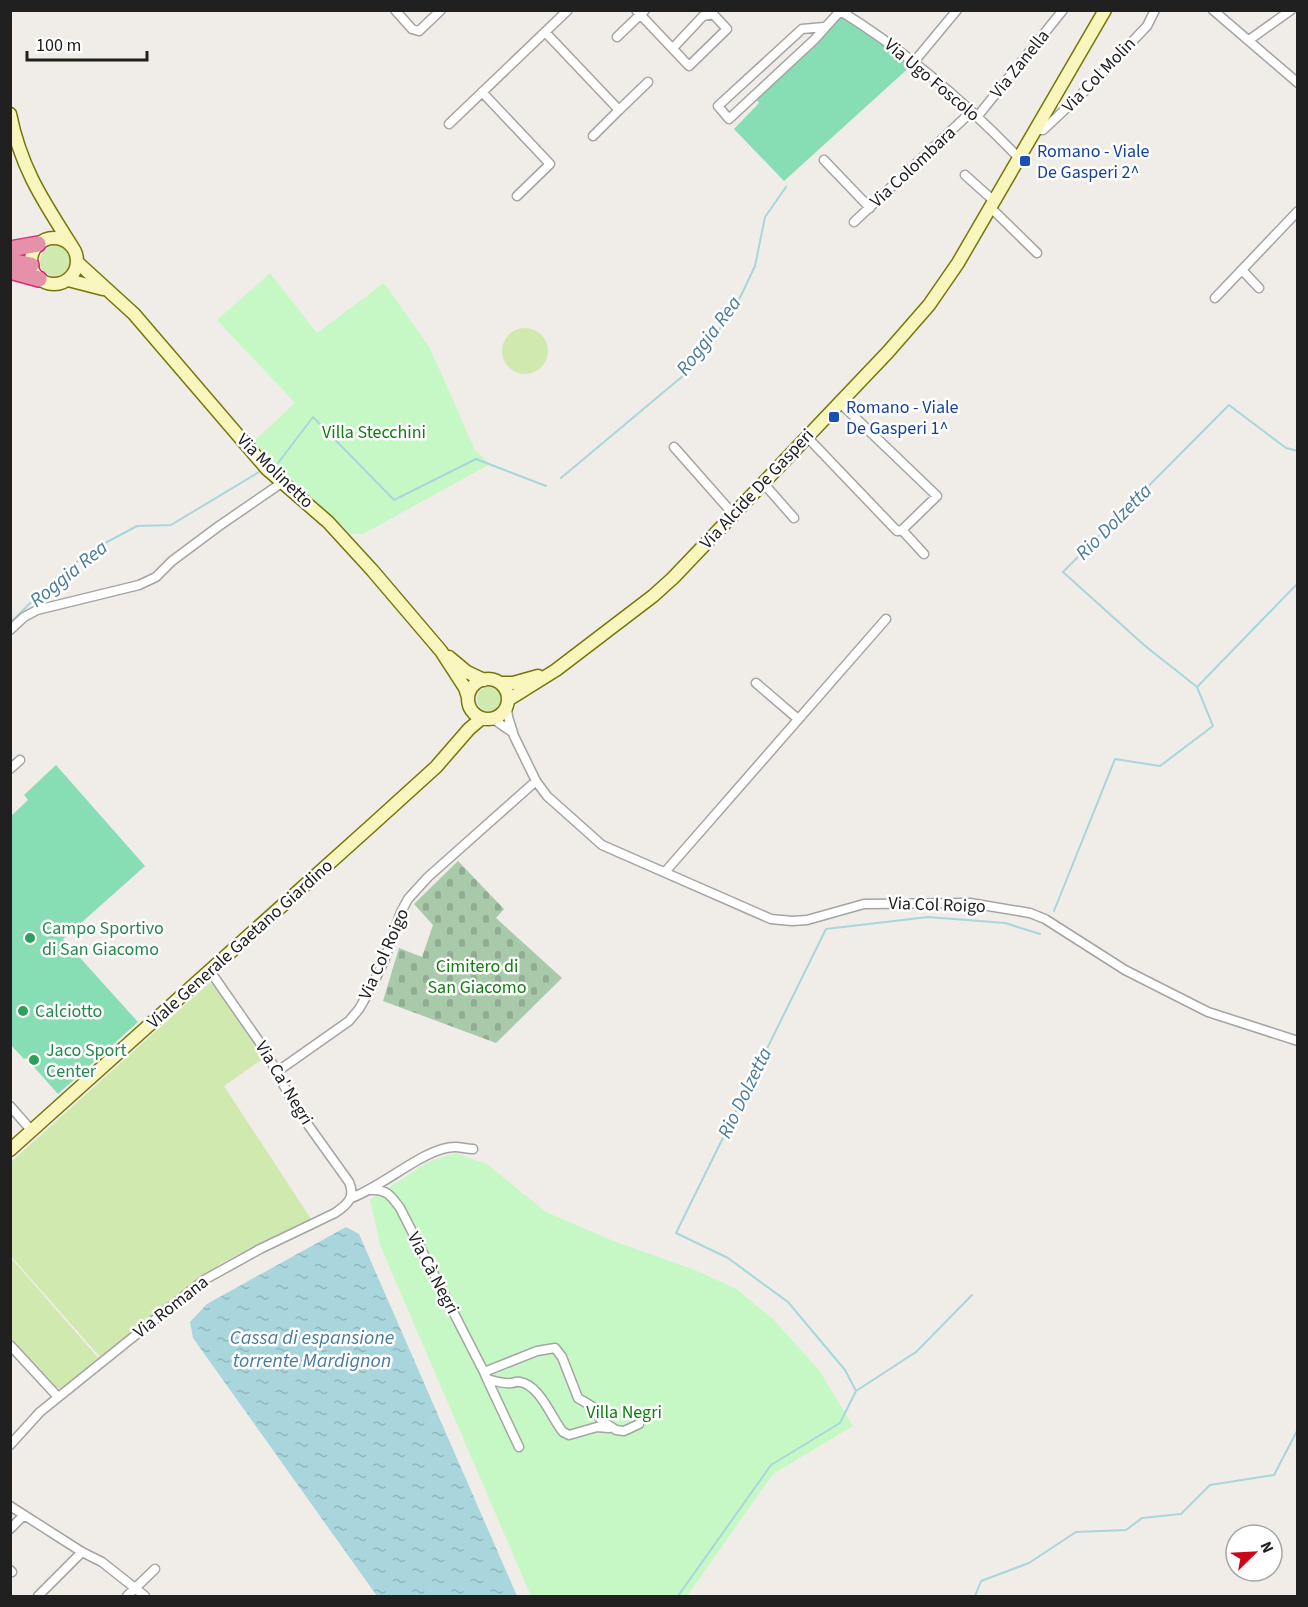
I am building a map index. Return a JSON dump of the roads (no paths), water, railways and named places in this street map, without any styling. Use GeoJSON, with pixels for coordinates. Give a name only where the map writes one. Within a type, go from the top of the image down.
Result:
{"type":"FeatureCollection","features":[{"type":"Feature","properties":{"kind":"highway"},"geometry":{"type":"LineString","coordinates":[[10,249],[44,241]]}},
{"type":"Feature","properties":{"kind":"highway"},"geometry":{"type":"LineString","coordinates":[[10,261],[35,272]]}},
{"type":"Feature","properties":{"kind":"highway"},"geometry":{"type":"LineString","coordinates":[[10,271],[35,272]]}},
{"type":"Feature","properties":{"kind":"main road","name":"Via Alcide De Gasperi"},"geometry":{"type":"LineString","coordinates":[[507,703],[556,670],[673,578],[888,352],[929,305],[944,285],[1105,10]]}},
{"type":"Feature","properties":{"kind":"main road"},"geometry":{"type":"LineString","coordinates":[[10,114],[25,167],[73,248],[77,262],[73,275],[68,280]]}},
{"type":"Feature","properties":{"kind":"main road"},"geometry":{"type":"LineString","coordinates":[[35,272],[31,258],[44,241],[52,215]]}},
{"type":"Feature","properties":{"kind":"main road"},"geometry":{"type":"LineString","coordinates":[[44,241],[62,239],[73,248]]}},
{"type":"Feature","properties":{"kind":"main road","name":"Via Molinetto"},"geometry":{"type":"LineString","coordinates":[[77,262],[134,314],[267,469],[328,522],[388,588],[441,651],[465,688],[469,701]]}},
{"type":"Feature","properties":{"kind":"main road","name":"Via Molinetto"},"geometry":{"type":"LineString","coordinates":[[35,272],[53,284],[68,280],[110,291]]}},
{"type":"Feature","properties":{"kind":"main road","name":"Via Molinetto"},"geometry":{"type":"LineString","coordinates":[[441,651],[467,672],[484,680]]}},
{"type":"Feature","properties":{"kind":"main road","name":"Via Alcide De Gasperi"},"geometry":{"type":"LineString","coordinates":[[500,683],[513,683],[556,670]]}},
{"type":"Feature","properties":{"kind":"main road"},"geometry":{"type":"LineString","coordinates":[[484,680],[500,683],[504,688],[507,703],[499,716],[488,719],[477,716],[469,701],[474,686],[484,680]]}},
{"type":"Feature","properties":{"kind":"main road","name":"Viale Generale Gaetano Giardino"},"geometry":{"type":"LineString","coordinates":[[441,761],[464,723],[469,701]]}},
{"type":"Feature","properties":{"kind":"main road","name":"Viale Generale Gaetano Giardino"},"geometry":{"type":"LineString","coordinates":[[10,1150],[441,761],[469,729],[488,719]]}},
{"type":"Feature","properties":{"kind":"street"},"geometry":{"type":"LineString","coordinates":[[395,10],[412,29],[419,31],[441,10]]}},
{"type":"Feature","properties":{"kind":"street"},"geometry":{"type":"LineString","coordinates":[[449,124],[568,10]]}},
{"type":"Feature","properties":{"kind":"street"},"geometry":{"type":"LineString","coordinates":[[914,63],[957,10]]}},
{"type":"Feature","properties":{"kind":"street","name":"Via Zanella"},"geometry":{"type":"LineString","coordinates":[[974,115],[1063,10]]}},
{"type":"Feature","properties":{"kind":"street","name":"Via Col Molin"},"geometry":{"type":"LineString","coordinates":[[1035,130],[1042,130],[1082,94],[1147,26],[1155,10]]}},
{"type":"Feature","properties":{"kind":"street"},"geometry":{"type":"LineString","coordinates":[[1213,10],[1298,83]]}},
{"type":"Feature","properties":{"kind":"street"},"geometry":{"type":"LineString","coordinates":[[1249,40],[1291,10]]}},
{"type":"Feature","properties":{"kind":"street"},"geometry":{"type":"LineString","coordinates":[[824,27],[802,29],[718,106],[729,119],[814,40],[840,11]]}},
{"type":"Feature","properties":{"kind":"street","name":"Via Ugo Foscolo"},"geometry":{"type":"LineString","coordinates":[[840,11],[914,63],[1018,157]]}},
{"type":"Feature","properties":{"kind":"street"},"geometry":{"type":"LineString","coordinates":[[617,38],[640,12],[689,66],[727,29],[713,14],[708,14],[703,16],[673,48]]}},
{"type":"Feature","properties":{"kind":"street"},"geometry":{"type":"LineString","coordinates":[[811,28],[814,40]]}},
{"type":"Feature","properties":{"kind":"street"},"geometry":{"type":"LineString","coordinates":[[545,32],[619,110]]}},
{"type":"Feature","properties":{"kind":"street"},"geometry":{"type":"LineString","coordinates":[[593,136],[648,82]]}},
{"type":"Feature","properties":{"kind":"street"},"geometry":{"type":"LineString","coordinates":[[482,92],[550,164],[517,196]]}},
{"type":"Feature","properties":{"kind":"street","name":"Via Colombara"},"geometry":{"type":"LineString","coordinates":[[854,222],[974,115]]}},
{"type":"Feature","properties":{"kind":"street"},"geometry":{"type":"LineString","coordinates":[[824,160],[870,208]]}},
{"type":"Feature","properties":{"kind":"street"},"geometry":{"type":"LineString","coordinates":[[965,175],[1037,253]]}},
{"type":"Feature","properties":{"kind":"street"},"geometry":{"type":"LineString","coordinates":[[1215,298],[1298,211]]}},
{"type":"Feature","properties":{"kind":"street"},"geometry":{"type":"LineString","coordinates":[[1242,270],[1259,288]]}},
{"type":"Feature","properties":{"kind":"street"},"geometry":{"type":"LineString","coordinates":[[807,437],[894,530],[902,530],[937,496],[839,402]]}},
{"type":"Feature","properties":{"kind":"street"},"geometry":{"type":"LineString","coordinates":[[674,447],[734,515]]}},
{"type":"Feature","properties":{"kind":"street"},"geometry":{"type":"LineString","coordinates":[[10,630],[24,617],[37,610],[139,585],[156,577],[172,561],[283,482]]}},
{"type":"Feature","properties":{"kind":"street"},"geometry":{"type":"LineString","coordinates":[[764,484],[794,518]]}},
{"type":"Feature","properties":{"kind":"street"},"geometry":{"type":"LineString","coordinates":[[902,530],[924,554]]}},
{"type":"Feature","properties":{"kind":"street"},"geometry":{"type":"LineString","coordinates":[[665,872],[886,619]]}},
{"type":"Feature","properties":{"kind":"street"},"geometry":{"type":"LineString","coordinates":[[756,683],[798,719]]}},
{"type":"Feature","properties":{"kind":"street","name":"Via Col Roigo"},"geometry":{"type":"LineString","coordinates":[[507,703],[513,733],[536,781],[547,796],[602,844],[771,919],[807,920],[864,904],[970,903],[1030,912],[1045,919],[1125,970],[1208,1012],[1298,1041]]}},
{"type":"Feature","properties":{"kind":"street","name":"Via Col Roigo"},"geometry":{"type":"LineString","coordinates":[[488,719],[501,723],[513,733]]}},
{"type":"Feature","properties":{"kind":"street"},"geometry":{"type":"LineString","coordinates":[[10,769],[20,760]]}},
{"type":"Feature","properties":{"kind":"street","name":"Via Col Roigo"},"geometry":{"type":"LineString","coordinates":[[278,1071],[349,1021],[370,990],[408,899],[428,877],[536,781]]}},
{"type":"Feature","properties":{"kind":"street","name":"Via Ca' Negri"},"geometry":{"type":"LineString","coordinates":[[210,970],[278,1071],[300,1114],[349,1182],[352,1188],[351,1198]]}},
{"type":"Feature","properties":{"kind":"street"},"geometry":{"type":"LineString","coordinates":[[10,1106],[32,1131]]}},
{"type":"Feature","properties":{"kind":"street"},"geometry":{"type":"LineString","coordinates":[[351,1198],[371,1190],[435,1151],[454,1147],[473,1149]]}},
{"type":"Feature","properties":{"kind":"street","name":"Via Cà Negri"},"geometry":{"type":"LineString","coordinates":[[371,1190],[381,1189],[390,1193],[400,1208],[519,1448]]}},
{"type":"Feature","properties":{"kind":"street","name":"Via Romana"},"geometry":{"type":"LineString","coordinates":[[10,1445],[58,1397],[204,1280],[260,1249],[335,1213],[351,1198]]}},
{"type":"Feature","properties":{"kind":"street"},"geometry":{"type":"LineString","coordinates":[[10,1345],[58,1397]]}},
{"type":"Feature","properties":{"kind":"street"},"geometry":{"type":"LineString","coordinates":[[485,1376],[537,1351],[555,1348],[562,1357],[578,1398],[593,1407],[601,1420],[610,1428]]}},
{"type":"Feature","properties":{"kind":"street"},"geometry":{"type":"LineString","coordinates":[[485,1376],[500,1383],[525,1384],[541,1398],[563,1432],[569,1435],[597,1427],[624,1431],[639,1424]]}},
{"type":"Feature","properties":{"kind":"street"},"geometry":{"type":"LineString","coordinates":[[10,1506],[82,1552],[102,1562],[145,1596]]}},
{"type":"Feature","properties":{"kind":"street"},"geometry":{"type":"LineString","coordinates":[[10,1529],[24,1515]]}},
{"type":"Feature","properties":{"kind":"street"},"geometry":{"type":"LineString","coordinates":[[38,1596],[82,1552]]}},
{"type":"Feature","properties":{"kind":"street"},"geometry":{"type":"LineString","coordinates":[[127,1596],[155,1569]]}},
{"type":"Feature","properties":{"kind":"water","name":"Cassa di espansione torrente Mardignon"},"geometry":{"type":"Polygon","coordinates":[[[346,1227],[359,1234],[517,1596],[377,1596],[193,1338],[190,1322],[207,1304],[346,1227]]]}},
{"type":"Feature","properties":{"kind":"waterway","name":"Roggia Rea"},"geometry":{"type":"LineString","coordinates":[[561,478],[690,370],[736,306],[755,266],[765,217],[786,187]]}},
{"type":"Feature","properties":{"kind":"waterway","name":"Rio Dolzetta"},"geometry":{"type":"LineString","coordinates":[[1197,687],[1144,645],[1063,572],[1229,405],[1286,448],[1298,451]]}},
{"type":"Feature","properties":{"kind":"waterway","name":"Roggia Rea"},"geometry":{"type":"LineString","coordinates":[[278,463],[313,417],[394,500],[476,459],[546,486]]}},
{"type":"Feature","properties":{"kind":"waterway","name":"Roggia Rea"},"geometry":{"type":"LineString","coordinates":[[11,622],[55,579],[94,549],[137,526],[171,525],[259,472]]}},
{"type":"Feature","properties":{"kind":"waterway","name":"Rio Dolzetta"},"geometry":{"type":"LineString","coordinates":[[1054,911],[1115,759],[1160,766],[1213,726],[1197,687],[1298,583]]}},
{"type":"Feature","properties":{"kind":"waterway","name":"Rio Dolzetta"},"geometry":{"type":"LineString","coordinates":[[678,1596],[771,1465],[840,1423],[856,1391],[845,1370],[788,1302],[728,1258],[676,1233],[826,929],[928,917],[1005,923],[1040,934]]}},
{"type":"Feature","properties":{"kind":"waterway","name":"Rio Dolzetta"},"geometry":{"type":"LineString","coordinates":[[856,1391],[916,1352],[972,1295]]}},
{"type":"Feature","properties":{"kind":"waterway"},"geometry":{"type":"LineString","coordinates":[[975,1596],[981,1581],[1029,1563],[1076,1532],[1126,1530],[1142,1518],[1181,1514],[1210,1485],[1274,1475],[1298,1429]]}},
{"type":"Feature","properties":{"kind":"place","name":"Romano - Viale De Gasperi 2^"},"geometry":{"type":"Point","coordinates":[1025,161]}},
{"type":"Feature","properties":{"kind":"place","name":"Romano - Viale De Gasperi 1^"},"geometry":{"type":"Point","coordinates":[834,417]}},
{"type":"Feature","properties":{"kind":"place","name":"Campo Sportivo di San Giacomo"},"geometry":{"type":"Point","coordinates":[30,938]}},
{"type":"Feature","properties":{"kind":"place","name":"Calciotto"},"geometry":{"type":"Point","coordinates":[23,1011]}},
{"type":"Feature","properties":{"kind":"place","name":"Jaco Sport Center"},"geometry":{"type":"Point","coordinates":[34,1060]}},
{"type":"Feature","properties":{"kind":"park label","name":"Villa Stecchini"},"geometry":{"type":"Point","coordinates":[374,432]}},
{"type":"Feature","properties":{"kind":"park label","name":"Cimitero di San Giacomo"},"geometry":{"type":"Point","coordinates":[477,976]}},
{"type":"Feature","properties":{"kind":"park label","name":"Villa Negri"},"geometry":{"type":"Point","coordinates":[624,1412]}}]}
